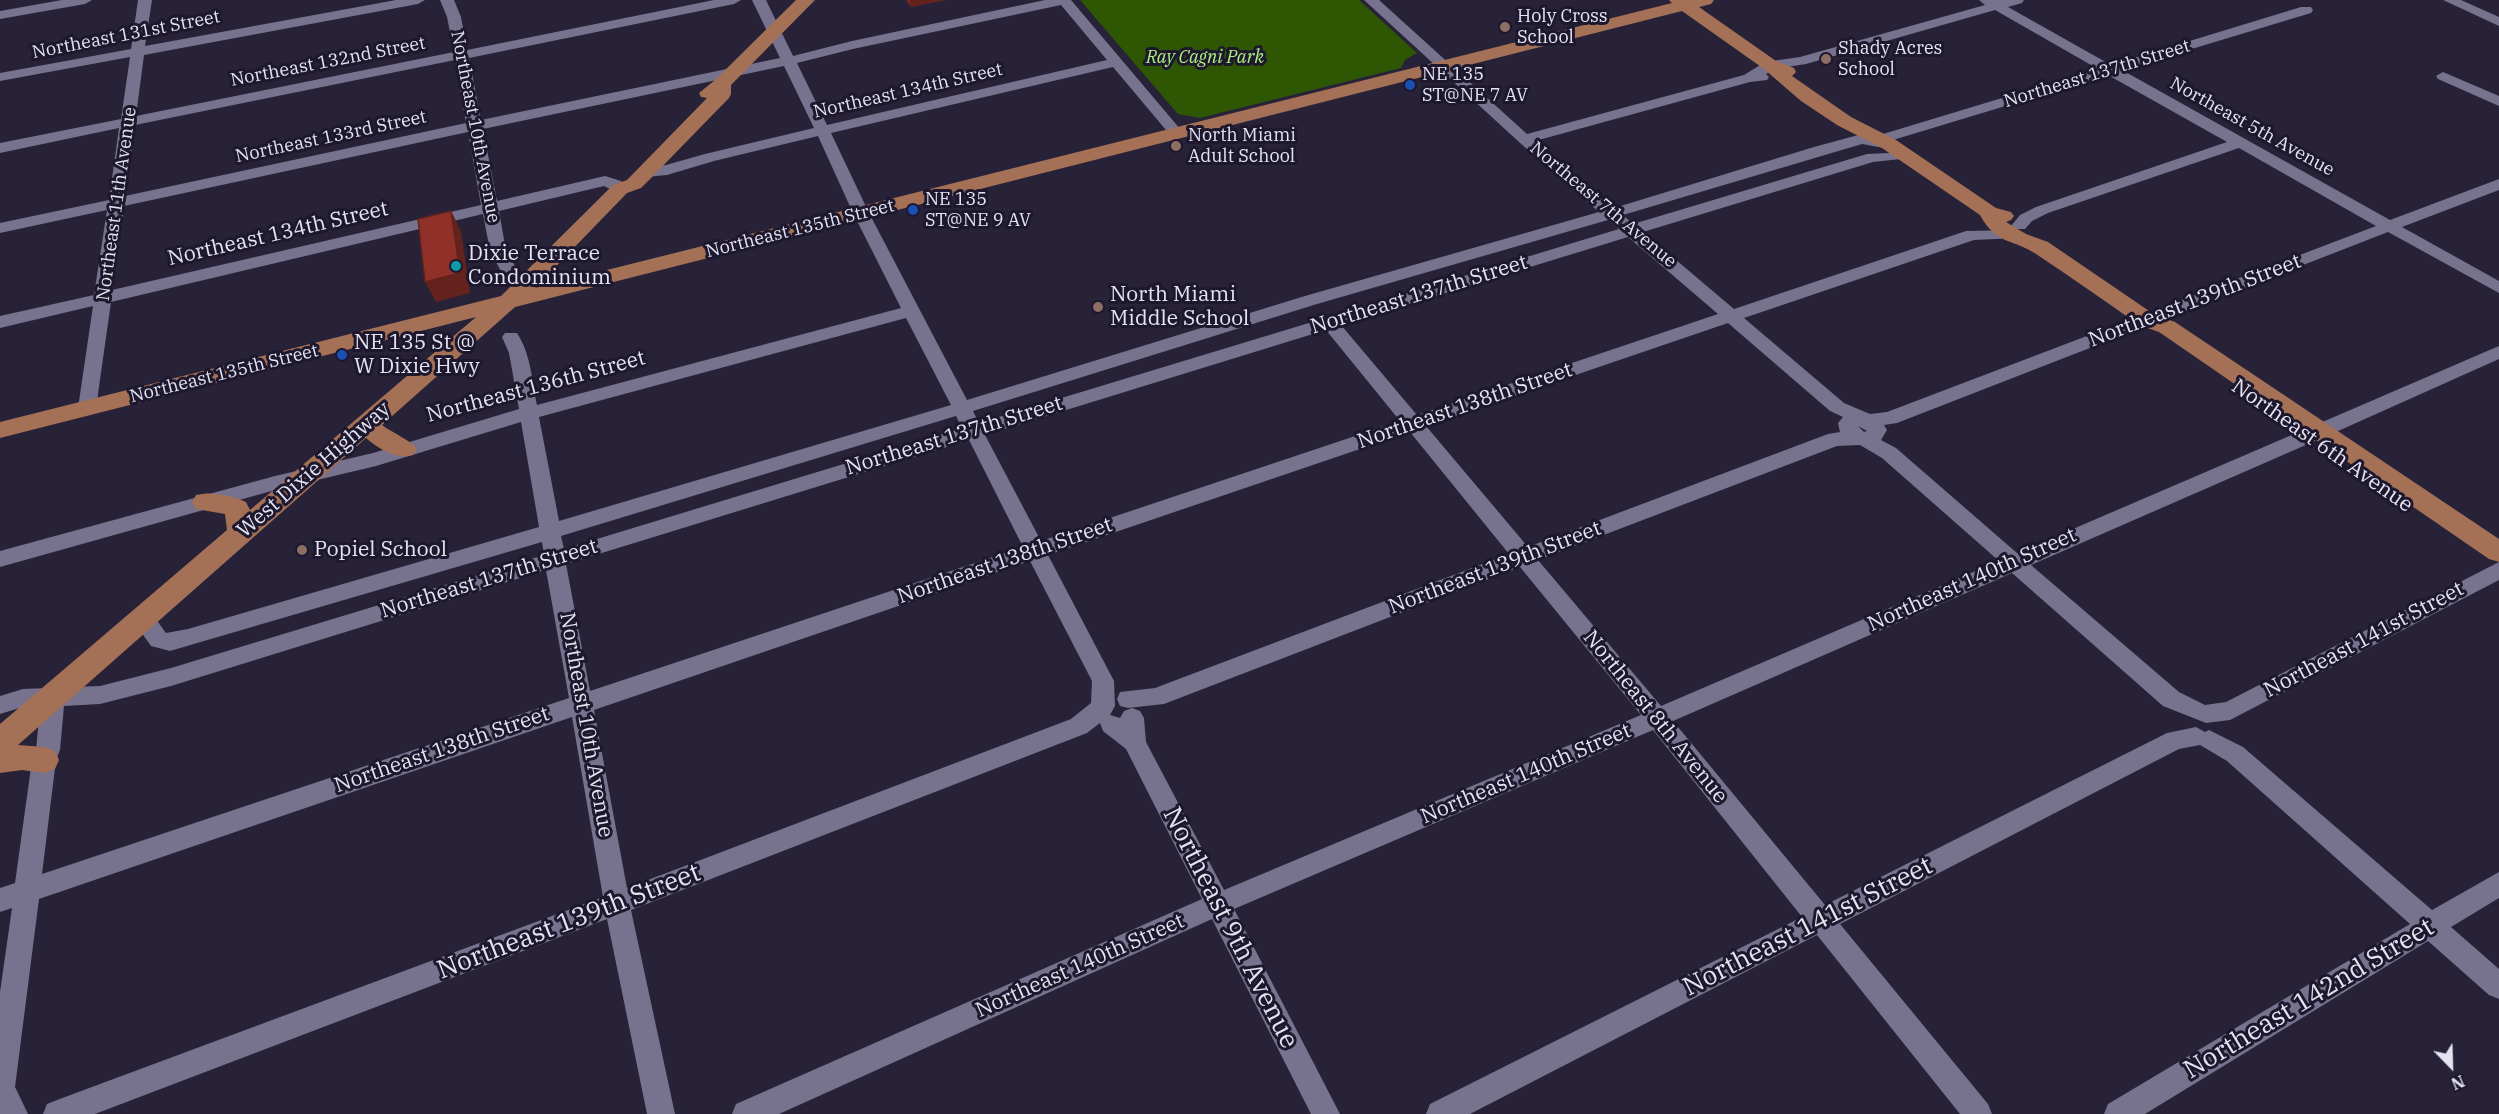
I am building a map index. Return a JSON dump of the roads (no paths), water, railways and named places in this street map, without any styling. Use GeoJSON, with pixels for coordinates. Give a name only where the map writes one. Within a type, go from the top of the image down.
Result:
{"type":"FeatureCollection","features":[{"type":"Feature","properties":{"kind":"main road","name":"West Dixie Highway"},"geometry":{"type":"LineString","coordinates":[[616,194],[620,181],[806,0]]}},
{"type":"Feature","properties":{"kind":"main road","name":"Northeast 135th Street"},"geometry":{"type":"LineString","coordinates":[[0,430],[1444,66],[1682,3],[1705,0]]}},
{"type":"Feature","properties":{"kind":"main road","name":"Northeast 6th Avenue"},"geometry":{"type":"LineString","coordinates":[[1682,3],[1875,139],[1894,145],[1990,216],[2015,230],[2025,243],[2040,247],[2147,320],[2155,330],[2317,438],[2499,552]]}},
{"type":"Feature","properties":{"kind":"main road","name":"West Dixie Highway"},"geometry":{"type":"LineString","coordinates":[[0,742],[508,302],[616,194],[633,184],[668,150],[722,94],[722,82]]}},
{"type":"Feature","properties":{"kind":"main road"},"geometry":{"type":"LineString","coordinates":[[548,261],[558,278],[586,283]]}},
{"type":"Feature","properties":{"kind":"main road"},"geometry":{"type":"LineString","coordinates":[[423,323],[445,334],[451,352]]}},
{"type":"Feature","properties":{"kind":"main road"},"geometry":{"type":"LineString","coordinates":[[366,425],[387,442],[404,449]]}},
{"type":"Feature","properties":{"kind":"main road","name":"Northeast 6th Avenue"},"geometry":{"type":"LineString","coordinates":[[2317,438],[2499,570]]}},
{"type":"Feature","properties":{"kind":"main road"},"geometry":{"type":"LineString","coordinates":[[2317,438],[2499,560]]}},
{"type":"Feature","properties":{"kind":"main road"},"geometry":{"type":"LineString","coordinates":[[205,502],[229,505],[237,509],[241,534]]}},
{"type":"Feature","properties":{"kind":"main road"},"geometry":{"type":"LineString","coordinates":[[0,760],[22,757],[44,760]]}},
{"type":"Feature","properties":{"kind":"street"},"geometry":{"type":"LineString","coordinates":[[0,15],[85,0]]}},
{"type":"Feature","properties":{"kind":"street","name":"Northeast 11th Avenue"},"geometry":{"type":"LineString","coordinates":[[87,408],[129,122],[144,0]]}},
{"type":"Feature","properties":{"kind":"street","name":"Northeast 131st Street"},"geometry":{"type":"LineString","coordinates":[[0,77],[418,0]]}},
{"type":"Feature","properties":{"kind":"street","name":"Northeast 10th Avenue"},"geometry":{"type":"LineString","coordinates":[[447,0],[454,18],[500,256],[508,269]]}},
{"type":"Feature","properties":{"kind":"street","name":"Northeast 10th Avenue"},"geometry":{"type":"LineString","coordinates":[[454,18],[456,0]]}},
{"type":"Feature","properties":{"kind":"street","name":"Northeast 132nd Street"},"geometry":{"type":"LineString","coordinates":[[0,148],[734,0]]}},
{"type":"Feature","properties":{"kind":"street","name":"Northeast 9th Avenue"},"geometry":{"type":"LineString","coordinates":[[759,0],[861,213],[1326,1114]]}},
{"type":"Feature","properties":{"kind":"street"},"geometry":{"type":"LineString","coordinates":[[1064,0],[1176,133]]}},
{"type":"Feature","properties":{"kind":"street","name":"Northeast 133rd Street"},"geometry":{"type":"LineString","coordinates":[[670,84],[706,85],[722,82],[852,45],[1064,0]]}},
{"type":"Feature","properties":{"kind":"street","name":"Northeast 7th Avenue"},"geometry":{"type":"LineString","coordinates":[[1371,0],[1524,139],[1734,316],[1863,429]]}},
{"type":"Feature","properties":{"kind":"street"},"geometry":{"type":"LineString","coordinates":[[1524,139],[1799,65],[1801,61],[1991,3],[2017,0]]}},
{"type":"Feature","properties":{"kind":"street"},"geometry":{"type":"LineString","coordinates":[[2450,0],[2499,22]]}},
{"type":"Feature","properties":{"kind":"street","name":"Northeast 5th Avenue"},"geometry":{"type":"LineString","coordinates":[[1991,3],[2499,288]]}},
{"type":"Feature","properties":{"kind":"street","name":"Northeast 137th Street"},"geometry":{"type":"LineString","coordinates":[[0,705],[23,698],[100,696],[139,686],[973,429],[1330,323],[1872,157],[1894,145],[2110,69],[2306,10]]}},
{"type":"Feature","properties":{"kind":"street","name":"Northeast 134th Street"},"geometry":{"type":"LineString","coordinates":[[646,172],[667,170],[710,157],[1115,62]]}},
{"type":"Feature","properties":{"kind":"street"},"geometry":{"type":"LineString","coordinates":[[2443,76],[2499,102]]}},
{"type":"Feature","properties":{"kind":"street","name":"Northeast 133rd Street"},"geometry":{"type":"LineString","coordinates":[[0,228],[670,84],[722,82]]}},
{"type":"Feature","properties":{"kind":"street","name":"Northeast 137th Street"},"geometry":{"type":"LineString","coordinates":[[142,618],[159,640],[177,641],[766,468],[1300,304],[1862,139],[1894,145]]}},
{"type":"Feature","properties":{"kind":"street"},"geometry":{"type":"LineString","coordinates":[[2015,230],[2025,218],[2042,210],[2239,142]]}},
{"type":"Feature","properties":{"kind":"street","name":"Northeast 134th Street"},"geometry":{"type":"LineString","coordinates":[[668,150],[679,157],[710,157]]}},
{"type":"Feature","properties":{"kind":"street"},"geometry":{"type":"LineString","coordinates":[[1742,174],[1763,190]]}},
{"type":"Feature","properties":{"kind":"street","name":"Northeast 139th Street"},"geometry":{"type":"LineString","coordinates":[[57,1114],[617,904],[1079,726],[1120,715],[1156,697],[1863,429],[2499,184]]}},
{"type":"Feature","properties":{"kind":"street","name":"Northeast 134th Street"},"geometry":{"type":"LineString","coordinates":[[0,322],[566,191],[616,194]]}},
{"type":"Feature","properties":{"kind":"street"},"geometry":{"type":"LineString","coordinates":[[1972,235],[1988,225],[1990,216],[2042,210]]}},
{"type":"Feature","properties":{"kind":"street","name":"Northeast 138th Street"},"geometry":{"type":"LineString","coordinates":[[0,900],[1972,235],[2015,230]]}},
{"type":"Feature","properties":{"kind":"street"},"geometry":{"type":"LineString","coordinates":[[1468,255],[1487,274]]}},
{"type":"Feature","properties":{"kind":"street","name":"Northeast 136th Street"},"geometry":{"type":"LineString","coordinates":[[0,559],[205,502],[376,459],[529,413],[912,311]]}},
{"type":"Feature","properties":{"kind":"street","name":"Northeast 8th Avenue"},"geometry":{"type":"LineString","coordinates":[[1330,323],[1657,718],[1978,1114]]}},
{"type":"Feature","properties":{"kind":"street","name":"Northeast 10th Avenue"},"geometry":{"type":"LineString","coordinates":[[511,337],[518,353],[617,904],[661,1114]]}},
{"type":"Feature","properties":{"kind":"street","name":"Northeast 140th Street"},"geometry":{"type":"LineString","coordinates":[[746,1114],[1218,904],[1657,718],[2013,562],[2317,438],[2499,352]]}},
{"type":"Feature","properties":{"kind":"street"},"geometry":{"type":"LineString","coordinates":[[1116,362],[1130,382]]}},
{"type":"Feature","properties":{"kind":"street"},"geometry":{"type":"LineString","coordinates":[[1863,429],[2499,986]]}},
{"type":"Feature","properties":{"kind":"street","name":"Northeast 141st Street"},"geometry":{"type":"LineString","coordinates":[[1440,1114],[2499,570]]}},
{"type":"Feature","properties":{"kind":"street"},"geometry":{"type":"LineString","coordinates":[[5,1100],[27,891],[44,760],[48,750],[53,696]]}},
{"type":"Feature","properties":{"kind":"street","name":"Northeast 142nd Street"},"geometry":{"type":"LineString","coordinates":[[2118,1114],[2499,884]]}},
{"type":"Feature","properties":{"kind":"place","name":"Holy Cross School"},"geometry":{"type":"Point","coordinates":[1505,27]}},
{"type":"Feature","properties":{"kind":"place","name":"Shady Acres School"},"geometry":{"type":"Point","coordinates":[1826,59]}},
{"type":"Feature","properties":{"kind":"place","name":"NE 135 ST@NE 7 AV"},"geometry":{"type":"Point","coordinates":[1410,85]}},
{"type":"Feature","properties":{"kind":"place","name":"North Miami Adult School"},"geometry":{"type":"Point","coordinates":[1176,146]}},
{"type":"Feature","properties":{"kind":"place","name":"NE 135 ST@NE 9 AV"},"geometry":{"type":"Point","coordinates":[913,210]}},
{"type":"Feature","properties":{"kind":"place","name":"Dixie Terrace Condominium"},"geometry":{"type":"Point","coordinates":[456,266]}},
{"type":"Feature","properties":{"kind":"place","name":"North Miami Middle School"},"geometry":{"type":"Point","coordinates":[1098,307]}},
{"type":"Feature","properties":{"kind":"place","name":"NE 135 St @ W Dixie Hwy"},"geometry":{"type":"Point","coordinates":[342,355]}},
{"type":"Feature","properties":{"kind":"place","name":"Popiel School"},"geometry":{"type":"Point","coordinates":[302,550]}},
{"type":"Feature","properties":{"kind":"park label","name":"Ray Cagni Park"},"geometry":{"type":"Point","coordinates":[1205,58]}}]}
